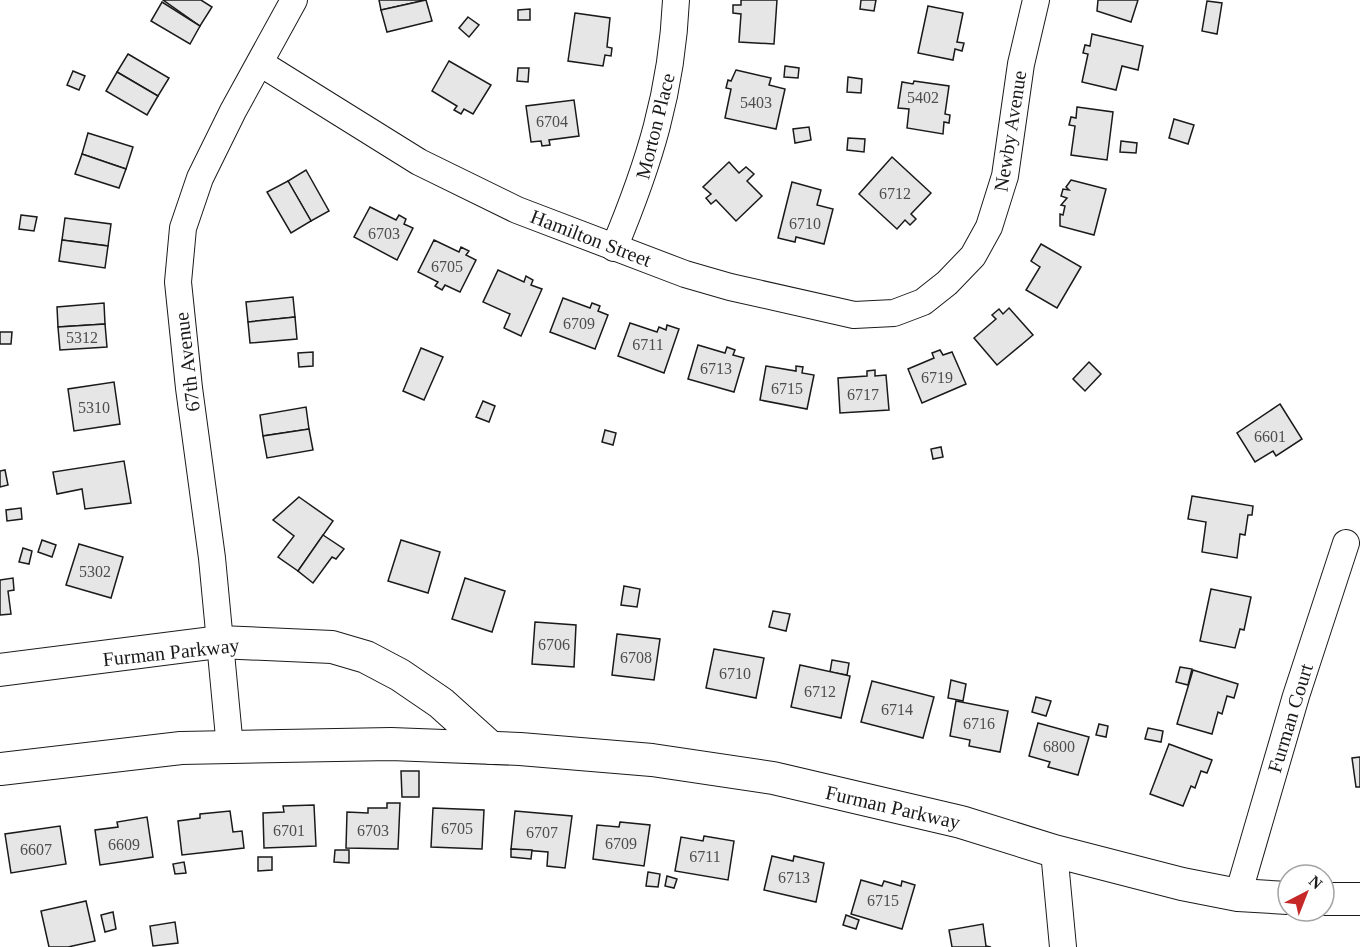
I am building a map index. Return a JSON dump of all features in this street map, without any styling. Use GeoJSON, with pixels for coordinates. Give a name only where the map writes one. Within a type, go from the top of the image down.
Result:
{"type":"FeatureCollection","features":[{"type":"Feature","properties":{"kind":"street","name":"67th Avenue"},"geometry":{"type":"LineString","coordinates":[[230,748],[207,510],[189,388],[178,282],[183,228],[200,178],[294,0]]}},
{"type":"Feature","properties":{"kind":"street","name":"Morton Place"},"geometry":{"type":"LineString","coordinates":[[614,248],[640,184],[661,111],[674,51],[676,0]]}},
{"type":"Feature","properties":{"kind":"street","name":"Newby Avenue"},"geometry":{"type":"LineString","coordinates":[[947,283],[973,256],[998,206],[1005,176],[1021,64],[1036,0]]}},
{"type":"Feature","properties":{"kind":"street","name":"Hamilton Street"},"geometry":{"type":"LineString","coordinates":[[260,63],[419,162],[517,210],[614,248],[730,287],[854,315],[894,313],[923,302],[947,283]]}},
{"type":"Feature","properties":{"kind":"street","name":"Furman Court"},"geometry":{"type":"LineString","coordinates":[[1238,895],[1296,696],[1346,543]]}},
{"type":"Feature","properties":{"kind":"street","name":"Furman Parkway"},"geometry":{"type":"LineString","coordinates":[[0,670],[219,642],[322,646],[366,657],[400,675],[441,703],[491,748]]}},
{"type":"Feature","properties":{"kind":"street","name":"Furman Parkway"},"geometry":{"type":"LineString","coordinates":[[0,769],[121,753],[181,748],[392,744],[491,748],[652,760],[773,778],[960,822],[1054,851],[1182,884],[1238,895],[1276,897]]}},
{"type":"Feature","properties":{"kind":"street"},"geometry":{"type":"LineString","coordinates":[[1054,851],[1063,947]]}},
{"type":"Feature","properties":{"kind":"street"},"geometry":{"type":"LineString","coordinates":[[1336,899],[1360,899]]}},
{"type":"Feature","properties":{"kind":"building"},"geometry":{"type":"Polygon","coordinates":[[[163,0],[201,0],[212,7],[200,26],[163,0]]]}},
{"type":"Feature","properties":{"kind":"building"},"geometry":{"type":"Polygon","coordinates":[[[379,0],[426,0],[381,10],[379,0]]]}},
{"type":"Feature","properties":{"kind":"building"},"geometry":{"type":"Polygon","coordinates":[[[426,0],[432,21],[387,32],[381,10],[426,0]]]}},
{"type":"Feature","properties":{"kind":"building"},"geometry":{"type":"Polygon","coordinates":[[[741,0],[777,0],[774,44],[739,42],[741,14],[733,13],[733,5],[741,5],[741,0]]]}},
{"type":"Feature","properties":{"kind":"building"},"geometry":{"type":"Polygon","coordinates":[[[861,0],[876,0],[874,11],[860,9],[861,0]]]}},
{"type":"Feature","properties":{"kind":"building"},"geometry":{"type":"Polygon","coordinates":[[[1098,0],[1138,0],[1131,22],[1097,11],[1098,0]]]}},
{"type":"Feature","properties":{"kind":"building"},"geometry":{"type":"Polygon","coordinates":[[[1207,1],[1222,3],[1217,34],[1202,31],[1207,1]]]}},
{"type":"Feature","properties":{"kind":"building"},"geometry":{"type":"Polygon","coordinates":[[[162,2],[200,26],[190,44],[151,21],[162,2]]]}},
{"type":"Feature","properties":{"kind":"building"},"geometry":{"type":"Polygon","coordinates":[[[928,6],[963,13],[957,42],[964,43],[962,51],[955,49],[953,60],[918,53],[928,6]]]}},
{"type":"Feature","properties":{"kind":"building"},"geometry":{"type":"Polygon","coordinates":[[[530,9],[530,20],[518,20],[518,10],[530,9]]]}},
{"type":"Feature","properties":{"kind":"building"},"geometry":{"type":"Polygon","coordinates":[[[575,13],[610,18],[607,47],[612,48],[611,56],[605,55],[603,66],[568,61],[575,13]]]}},
{"type":"Feature","properties":{"kind":"building"},"geometry":{"type":"Polygon","coordinates":[[[468,17],[479,25],[469,37],[459,28],[468,17]]]}},
{"type":"Feature","properties":{"kind":"building"},"geometry":{"type":"Polygon","coordinates":[[[1092,34],[1143,46],[1138,70],[1122,66],[1116,90],[1082,82],[1088,54],[1083,53],[1085,45],[1090,46],[1092,34]]]}},
{"type":"Feature","properties":{"kind":"building"},"geometry":{"type":"Polygon","coordinates":[[[128,54],[169,78],[158,96],[117,72],[128,54]]]}},
{"type":"Feature","properties":{"kind":"building"},"geometry":{"type":"Polygon","coordinates":[[[449,61],[491,85],[473,114],[464,109],[461,114],[454,110],[457,106],[432,91],[449,61]]]}},
{"type":"Feature","properties":{"kind":"building"},"geometry":{"type":"Polygon","coordinates":[[[785,66],[799,68],[798,78],[784,77],[785,66]]]}},
{"type":"Feature","properties":{"kind":"building"},"geometry":{"type":"Polygon","coordinates":[[[518,68],[529,68],[528,82],[517,81],[518,68]]]}},
{"type":"Feature","properties":{"kind":"building"},"geometry":{"type":"Polygon","coordinates":[[[736,70],[771,78],[769,85],[785,89],[776,129],[725,118],[731,89],[726,88],[728,80],[731,81],[736,70]]]}},
{"type":"Feature","properties":{"kind":"building"},"geometry":{"type":"Polygon","coordinates":[[[73,71],[85,76],[79,90],[67,85],[73,71]]]}},
{"type":"Feature","properties":{"kind":"building"},"geometry":{"type":"Polygon","coordinates":[[[117,72],[158,96],[147,115],[106,91],[117,72]]]}},
{"type":"Feature","properties":{"kind":"building"},"geometry":{"type":"Polygon","coordinates":[[[848,77],[862,79],[861,93],[847,92],[848,77]]]}},
{"type":"Feature","properties":{"kind":"building"},"geometry":{"type":"Polygon","coordinates":[[[914,81],[949,86],[945,114],[950,115],[949,123],[944,122],[943,134],[907,128],[909,109],[898,108],[902,82],[913,84],[914,81]]]}},
{"type":"Feature","properties":{"kind":"building"},"geometry":{"type":"Polygon","coordinates":[[[574,100],[579,136],[549,140],[550,145],[542,146],[541,141],[531,142],[526,106],[574,100]]]}},
{"type":"Feature","properties":{"kind":"building"},"geometry":{"type":"Polygon","coordinates":[[[1077,107],[1113,112],[1107,160],[1071,155],[1075,126],[1069,125],[1071,117],[1076,118],[1077,107]]]}},
{"type":"Feature","properties":{"kind":"building"},"geometry":{"type":"Polygon","coordinates":[[[1174,119],[1194,125],[1188,144],[1169,138],[1174,119]]]}},
{"type":"Feature","properties":{"kind":"building"},"geometry":{"type":"Polygon","coordinates":[[[809,127],[811,140],[795,143],[793,129],[809,127]]]}},
{"type":"Feature","properties":{"kind":"building"},"geometry":{"type":"Polygon","coordinates":[[[88,133],[133,147],[126,169],[82,154],[88,133]]]}},
{"type":"Feature","properties":{"kind":"building"},"geometry":{"type":"Polygon","coordinates":[[[848,138],[865,139],[864,152],[847,150],[848,138]]]}},
{"type":"Feature","properties":{"kind":"building"},"geometry":{"type":"Polygon","coordinates":[[[1121,141],[1137,143],[1136,153],[1120,152],[1121,141]]]}},
{"type":"Feature","properties":{"kind":"building"},"geometry":{"type":"Polygon","coordinates":[[[82,154],[126,169],[119,188],[75,174],[82,154]]]}},
{"type":"Feature","properties":{"kind":"building"},"geometry":{"type":"Polygon","coordinates":[[[892,157],[931,193],[911,214],[916,219],[910,225],[905,220],[897,229],[859,194],[892,157]]]}},
{"type":"Feature","properties":{"kind":"building"},"geometry":{"type":"Polygon","coordinates":[[[729,162],[739,173],[746,167],[754,174],[747,181],[762,196],[736,221],[716,200],[711,204],[706,198],[711,194],[703,187],[729,162]]]}},
{"type":"Feature","properties":{"kind":"building"},"geometry":{"type":"Polygon","coordinates":[[[306,170],[329,211],[311,221],[288,181],[306,170]]]}},
{"type":"Feature","properties":{"kind":"building"},"geometry":{"type":"Polygon","coordinates":[[[1071,180],[1106,189],[1094,235],[1060,226],[1060,214],[1063,215],[1065,206],[1061,205],[1067,198],[1061,196],[1063,189],[1069,190],[1066,187],[1071,180]]]}},
{"type":"Feature","properties":{"kind":"building"},"geometry":{"type":"Polygon","coordinates":[[[288,181],[311,221],[291,233],[267,192],[288,181]]]}},
{"type":"Feature","properties":{"kind":"building"},"geometry":{"type":"Polygon","coordinates":[[[792,182],[821,190],[817,205],[833,209],[824,244],[796,237],[795,242],[778,238],[792,182]]]}},
{"type":"Feature","properties":{"kind":"building"},"geometry":{"type":"Polygon","coordinates":[[[370,207],[396,220],[399,215],[406,219],[404,224],[413,228],[397,260],[354,237],[370,207]]]}},
{"type":"Feature","properties":{"kind":"building"},"geometry":{"type":"Polygon","coordinates":[[[21,215],[37,217],[34,231],[19,229],[21,215]]]}},
{"type":"Feature","properties":{"kind":"building"},"geometry":{"type":"Polygon","coordinates":[[[65,218],[111,224],[108,246],[62,240],[65,218]]]}},
{"type":"Feature","properties":{"kind":"building"},"geometry":{"type":"Polygon","coordinates":[[[62,240],[108,246],[105,268],[59,261],[62,240]]]}},
{"type":"Feature","properties":{"kind":"building"},"geometry":{"type":"Polygon","coordinates":[[[434,240],[459,252],[461,247],[469,251],[466,255],[476,260],[460,292],[445,285],[442,290],[435,286],[438,282],[418,272],[434,240]]]}},
{"type":"Feature","properties":{"kind":"building"},"geometry":{"type":"Polygon","coordinates":[[[1041,244],[1081,267],[1057,308],[1026,290],[1040,267],[1031,261],[1041,244]]]}},
{"type":"Feature","properties":{"kind":"building"},"geometry":{"type":"Polygon","coordinates":[[[498,270],[524,282],[526,276],[533,280],[531,285],[542,289],[521,336],[504,328],[510,314],[483,302],[498,270]]]}},
{"type":"Feature","properties":{"kind":"building"},"geometry":{"type":"Polygon","coordinates":[[[293,297],[295,317],[248,322],[246,302],[293,297]]]}},
{"type":"Feature","properties":{"kind":"building"},"geometry":{"type":"Polygon","coordinates":[[[563,298],[590,308],[592,303],[600,306],[598,311],[608,315],[595,349],[550,332],[563,298]]]}},
{"type":"Feature","properties":{"kind":"building"},"geometry":{"type":"Polygon","coordinates":[[[104,303],[105,324],[58,327],[57,307],[104,303]]]}},
{"type":"Feature","properties":{"kind":"building"},"geometry":{"type":"Polygon","coordinates":[[[1009,308],[1033,335],[997,365],[974,338],[996,319],[992,315],[999,309],[1003,314],[1009,308]]]}},
{"type":"Feature","properties":{"kind":"building"},"geometry":{"type":"Polygon","coordinates":[[[295,317],[297,339],[250,343],[248,322],[295,317]]]}},
{"type":"Feature","properties":{"kind":"building"},"geometry":{"type":"Polygon","coordinates":[[[630,323],[657,332],[659,327],[666,330],[667,325],[679,329],[664,373],[618,356],[630,323]]]}},
{"type":"Feature","properties":{"kind":"building"},"geometry":{"type":"Polygon","coordinates":[[[105,324],[107,347],[60,350],[58,327],[105,324]]]}},
{"type":"Feature","properties":{"kind":"building"},"geometry":{"type":"Polygon","coordinates":[[[0,332],[12,332],[11,344],[0,344],[0,332]]]}},
{"type":"Feature","properties":{"kind":"building"},"geometry":{"type":"Polygon","coordinates":[[[698,345],[725,353],[727,347],[735,350],[733,355],[744,358],[734,392],[688,379],[698,345]]]}},
{"type":"Feature","properties":{"kind":"building"},"geometry":{"type":"Polygon","coordinates":[[[421,348],[443,357],[424,400],[403,391],[421,348]]]}},
{"type":"Feature","properties":{"kind":"building"},"geometry":{"type":"Polygon","coordinates":[[[940,350],[943,355],[952,352],[966,384],[922,403],[908,369],[934,358],[932,353],[940,350]]]}},
{"type":"Feature","properties":{"kind":"building"},"geometry":{"type":"Polygon","coordinates":[[[313,352],[313,366],[299,367],[298,353],[313,352]]]}},
{"type":"Feature","properties":{"kind":"building"},"geometry":{"type":"Polygon","coordinates":[[[1089,362],[1101,374],[1085,391],[1073,379],[1089,362]]]}},
{"type":"Feature","properties":{"kind":"building"},"geometry":{"type":"Polygon","coordinates":[[[766,366],[796,371],[796,366],[803,367],[802,373],[814,375],[807,409],[760,400],[766,366]]]}},
{"type":"Feature","properties":{"kind":"building"},"geometry":{"type":"Polygon","coordinates":[[[875,370],[875,376],[886,375],[889,410],[840,413],[838,378],[867,376],[867,371],[875,370]]]}},
{"type":"Feature","properties":{"kind":"building"},"geometry":{"type":"Polygon","coordinates":[[[114,382],[120,424],[74,431],[68,389],[114,382]]]}},
{"type":"Feature","properties":{"kind":"building"},"geometry":{"type":"Polygon","coordinates":[[[483,401],[495,406],[489,422],[476,417],[483,401]]]}},
{"type":"Feature","properties":{"kind":"building"},"geometry":{"type":"Polygon","coordinates":[[[1280,404],[1302,439],[1276,456],[1273,451],[1255,462],[1237,433],[1280,404]]]}},
{"type":"Feature","properties":{"kind":"building"},"geometry":{"type":"Polygon","coordinates":[[[306,407],[309,429],[263,436],[260,415],[306,407]]]}},
{"type":"Feature","properties":{"kind":"building"},"geometry":{"type":"Polygon","coordinates":[[[309,429],[313,450],[267,458],[263,436],[309,429]]]}},
{"type":"Feature","properties":{"kind":"building"},"geometry":{"type":"Polygon","coordinates":[[[605,430],[616,433],[613,445],[602,442],[605,430]]]}},
{"type":"Feature","properties":{"kind":"building"},"geometry":{"type":"Polygon","coordinates":[[[941,447],[943,457],[933,459],[931,449],[941,447]]]}},
{"type":"Feature","properties":{"kind":"building"},"geometry":{"type":"Polygon","coordinates":[[[124,461],[131,503],[85,509],[82,489],[57,494],[53,472],[124,461]]]}},
{"type":"Feature","properties":{"kind":"building"},"geometry":{"type":"Polygon","coordinates":[[[5,470],[8,485],[0,487],[0,471],[5,470]]]}},
{"type":"Feature","properties":{"kind":"building"},"geometry":{"type":"Polygon","coordinates":[[[1192,496],[1253,506],[1252,515],[1248,515],[1245,535],[1240,534],[1237,558],[1202,552],[1206,522],[1188,519],[1192,496]]]}},
{"type":"Feature","properties":{"kind":"building"},"geometry":{"type":"Polygon","coordinates":[[[299,497],[333,521],[298,571],[278,557],[294,536],[273,520],[299,497]]]}},
{"type":"Feature","properties":{"kind":"building"},"geometry":{"type":"Polygon","coordinates":[[[21,508],[22,519],[7,521],[6,510],[21,508]]]}},
{"type":"Feature","properties":{"kind":"building"},"geometry":{"type":"Polygon","coordinates":[[[323,535],[344,549],[336,559],[332,557],[313,583],[298,571],[323,535]]]}},
{"type":"Feature","properties":{"kind":"building"},"geometry":{"type":"Polygon","coordinates":[[[42,540],[56,545],[52,557],[38,552],[42,540]]]}},
{"type":"Feature","properties":{"kind":"building"},"geometry":{"type":"Polygon","coordinates":[[[401,540],[440,552],[428,593],[388,581],[401,540]]]}},
{"type":"Feature","properties":{"kind":"building"},"geometry":{"type":"Polygon","coordinates":[[[79,544],[123,557],[111,598],[66,585],[79,544]]]}},
{"type":"Feature","properties":{"kind":"building"},"geometry":{"type":"Polygon","coordinates":[[[23,548],[32,551],[29,564],[19,562],[23,548]]]}},
{"type":"Feature","properties":{"kind":"building"},"geometry":{"type":"Polygon","coordinates":[[[13,578],[14,590],[8,591],[11,614],[0,615],[0,580],[13,578]]]}},
{"type":"Feature","properties":{"kind":"building"},"geometry":{"type":"Polygon","coordinates":[[[465,578],[505,591],[492,632],[452,619],[465,578]]]}},
{"type":"Feature","properties":{"kind":"building"},"geometry":{"type":"Polygon","coordinates":[[[624,586],[640,589],[637,607],[621,605],[624,586]]]}},
{"type":"Feature","properties":{"kind":"building"},"geometry":{"type":"Polygon","coordinates":[[[1211,589],[1251,597],[1244,630],[1240,629],[1235,648],[1200,641],[1211,589]]]}},
{"type":"Feature","properties":{"kind":"building"},"geometry":{"type":"Polygon","coordinates":[[[773,611],[790,614],[786,631],[769,627],[773,611]]]}},
{"type":"Feature","properties":{"kind":"building"},"geometry":{"type":"Polygon","coordinates":[[[535,622],[576,625],[574,667],[532,664],[535,622]]]}},
{"type":"Feature","properties":{"kind":"building"},"geometry":{"type":"Polygon","coordinates":[[[617,634],[660,639],[654,680],[612,675],[617,634]]]}},
{"type":"Feature","properties":{"kind":"building"},"geometry":{"type":"Polygon","coordinates":[[[714,649],[764,658],[756,698],[706,688],[714,649]]]}},
{"type":"Feature","properties":{"kind":"building"},"geometry":{"type":"Polygon","coordinates":[[[832,660],[849,663],[847,675],[830,672],[832,660]]]}},
{"type":"Feature","properties":{"kind":"building"},"geometry":{"type":"Polygon","coordinates":[[[800,665],[850,676],[841,718],[791,707],[800,665]]]}},
{"type":"Feature","properties":{"kind":"building"},"geometry":{"type":"Polygon","coordinates":[[[1180,667],[1192,669],[1188,685],[1176,682],[1180,667]]]}},
{"type":"Feature","properties":{"kind":"building"},"geometry":{"type":"Polygon","coordinates":[[[1193,670],[1238,684],[1234,698],[1227,696],[1222,714],[1218,712],[1212,734],[1177,724],[1193,670]]]}},
{"type":"Feature","properties":{"kind":"building"},"geometry":{"type":"Polygon","coordinates":[[[951,680],[966,684],[963,701],[948,698],[951,680]]]}},
{"type":"Feature","properties":{"kind":"building"},"geometry":{"type":"Polygon","coordinates":[[[872,681],[934,697],[923,738],[861,722],[872,681]]]}},
{"type":"Feature","properties":{"kind":"building"},"geometry":{"type":"Polygon","coordinates":[[[1036,697],[1051,701],[1046,716],[1032,712],[1036,697]]]}},
{"type":"Feature","properties":{"kind":"building"},"geometry":{"type":"Polygon","coordinates":[[[956,701],[1008,711],[1000,752],[969,746],[970,740],[950,736],[956,701]]]}},
{"type":"Feature","properties":{"kind":"building"},"geometry":{"type":"Polygon","coordinates":[[[1038,723],[1089,737],[1078,775],[1048,767],[1050,762],[1029,756],[1038,723]]]}},
{"type":"Feature","properties":{"kind":"building"},"geometry":{"type":"Polygon","coordinates":[[[1099,724],[1108,726],[1106,737],[1096,735],[1099,724]]]}},
{"type":"Feature","properties":{"kind":"building"},"geometry":{"type":"Polygon","coordinates":[[[1148,728],[1163,731],[1161,742],[1145,739],[1148,728]]]}},
{"type":"Feature","properties":{"kind":"building"},"geometry":{"type":"Polygon","coordinates":[[[1169,744],[1212,760],[1207,773],[1201,771],[1195,788],[1191,786],[1183,806],[1150,794],[1169,744]]]}},
{"type":"Feature","properties":{"kind":"building"},"geometry":{"type":"Polygon","coordinates":[[[1360,757],[1360,787],[1356,787],[1352,758],[1360,757]]]}},
{"type":"Feature","properties":{"kind":"building"},"geometry":{"type":"Polygon","coordinates":[[[401,771],[419,771],[419,797],[402,797],[401,771]]]}},
{"type":"Feature","properties":{"kind":"building"},"geometry":{"type":"Polygon","coordinates":[[[387,803],[400,803],[398,849],[346,848],[347,812],[368,813],[368,808],[387,808],[387,803]]]}},
{"type":"Feature","properties":{"kind":"building"},"geometry":{"type":"Polygon","coordinates":[[[314,805],[316,846],[264,848],[263,813],[284,812],[283,806],[314,805]]]}},
{"type":"Feature","properties":{"kind":"building"},"geometry":{"type":"Polygon","coordinates":[[[433,808],[484,810],[482,849],[431,847],[433,808]]]}},
{"type":"Feature","properties":{"kind":"building"},"geometry":{"type":"Polygon","coordinates":[[[230,811],[233,832],[242,831],[244,848],[182,855],[178,821],[200,818],[200,814],[230,811]]]}},
{"type":"Feature","properties":{"kind":"building"},"geometry":{"type":"Polygon","coordinates":[[[515,811],[572,816],[565,868],[547,866],[548,852],[511,849],[515,811]]]}},
{"type":"Feature","properties":{"kind":"building"},"geometry":{"type":"Polygon","coordinates":[[[147,817],[153,857],[100,865],[95,830],[118,827],[117,822],[147,817]]]}},
{"type":"Feature","properties":{"kind":"building"},"geometry":{"type":"Polygon","coordinates":[[[620,822],[650,825],[644,866],[593,859],[597,825],[619,827],[620,822]]]}},
{"type":"Feature","properties":{"kind":"building"},"geometry":{"type":"Polygon","coordinates":[[[60,826],[66,864],[11,873],[5,834],[60,826]]]}},
{"type":"Feature","properties":{"kind":"building"},"geometry":{"type":"Polygon","coordinates":[[[704,836],[734,841],[728,880],[675,871],[681,837],[703,841],[704,836]]]}},
{"type":"Feature","properties":{"kind":"building"},"geometry":{"type":"Polygon","coordinates":[[[511,849],[532,850],[531,859],[511,857],[511,849]]]}},
{"type":"Feature","properties":{"kind":"building"},"geometry":{"type":"Polygon","coordinates":[[[335,850],[349,850],[349,863],[334,862],[335,850]]]}},
{"type":"Feature","properties":{"kind":"building"},"geometry":{"type":"Polygon","coordinates":[[[772,856],[793,861],[794,856],[824,863],[816,902],[764,890],[772,856]]]}},
{"type":"Feature","properties":{"kind":"building"},"geometry":{"type":"Polygon","coordinates":[[[258,857],[272,857],[272,870],[258,871],[258,857]]]}},
{"type":"Feature","properties":{"kind":"building"},"geometry":{"type":"Polygon","coordinates":[[[184,862],[186,873],[175,874],[173,864],[184,862]]]}},
{"type":"Feature","properties":{"kind":"building"},"geometry":{"type":"Polygon","coordinates":[[[648,872],[660,874],[658,887],[646,886],[648,872]]]}},
{"type":"Feature","properties":{"kind":"building"},"geometry":{"type":"Polygon","coordinates":[[[667,876],[677,879],[674,888],[665,886],[667,876]]]}},
{"type":"Feature","properties":{"kind":"building"},"geometry":{"type":"Polygon","coordinates":[[[861,880],[882,886],[884,881],[901,886],[902,881],[915,885],[902,929],[851,914],[861,880]]]}},
{"type":"Feature","properties":{"kind":"building"},"geometry":{"type":"Polygon","coordinates":[[[86,901],[95,941],[68,947],[49,947],[41,911],[86,901]]]}},
{"type":"Feature","properties":{"kind":"building"},"geometry":{"type":"Polygon","coordinates":[[[113,912],[116,929],[105,932],[101,915],[113,912]]]}},
{"type":"Feature","properties":{"kind":"building"},"geometry":{"type":"Polygon","coordinates":[[[846,915],[859,920],[856,929],[843,925],[846,915]]]}},
{"type":"Feature","properties":{"kind":"building"},"geometry":{"type":"Polygon","coordinates":[[[175,922],[178,943],[153,946],[150,926],[175,922]]]}},
{"type":"Feature","properties":{"kind":"building"},"geometry":{"type":"Polygon","coordinates":[[[983,924],[986,946],[991,947],[952,947],[949,930],[983,924]]]}}]}
